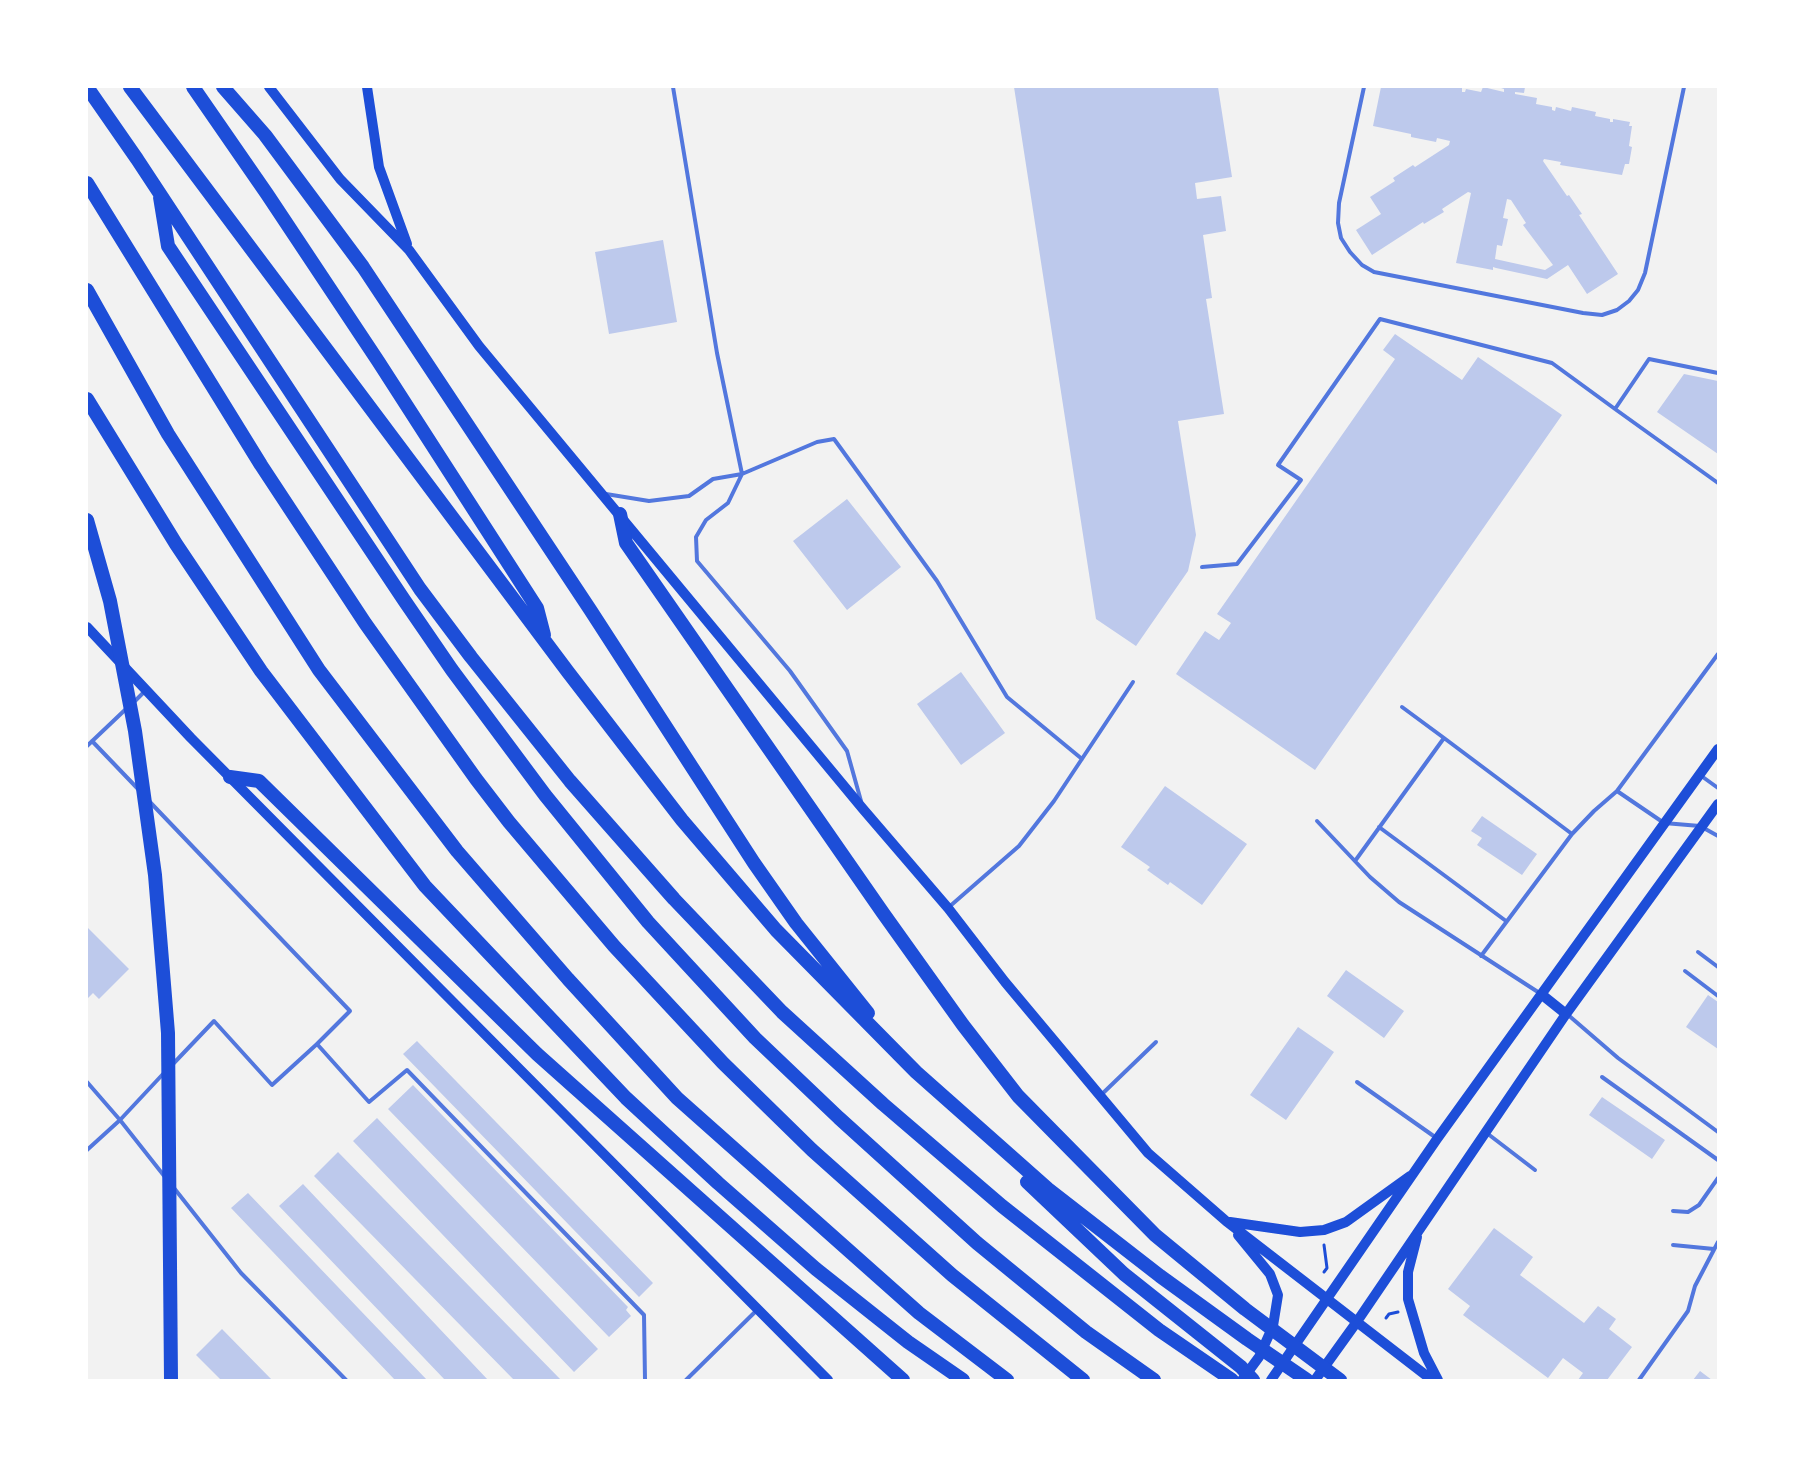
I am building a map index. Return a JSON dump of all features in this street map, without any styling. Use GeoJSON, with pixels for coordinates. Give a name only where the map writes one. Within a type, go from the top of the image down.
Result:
{"type":"FeatureCollection","features":[{"type":"Feature","properties":{"kind":"highway"},"geometry":{"type":"LineString","coordinates":[[87,87],[159,192],[420,590],[570,781],[674,899],[782,1012],[892,1112],[1020,1221],[1159,1330],[1232,1380]]}},
{"type":"Feature","properties":{"kind":"highway"},"geometry":{"type":"LineString","coordinates":[[130,87],[682,820],[776,930],[916,1072],[1048,1189],[1160,1276],[1247,1340],[1307,1380]]}},
{"type":"Feature","properties":{"kind":"highway"},"geometry":{"type":"LineString","coordinates":[[193,87],[378,361],[537,608],[546,642]]}},
{"type":"Feature","properties":{"kind":"highway"},"geometry":{"type":"LineString","coordinates":[[223,87],[272,143],[363,267],[591,610],[754,862],[796,923],[860,1004],[969,1126],[1055,1209],[1124,1274],[1241,1367],[1253,1380]]}},
{"type":"Feature","properties":{"kind":"highway"},"geometry":{"type":"LineString","coordinates":[[87,183],[261,465],[365,624],[509,822],[614,946],[723,1063],[804,1142],[952,1275],[1083,1380]]}},
{"type":"Feature","properties":{"kind":"highway"},"geometry":{"type":"LineString","coordinates":[[159,192],[168,246],[384,570],[452,670],[545,795],[648,922],[755,1038],[848,1126],[986,1250],[1086,1332],[1154,1380]]}},
{"type":"Feature","properties":{"kind":"highway"},"geometry":{"type":"LineString","coordinates":[[87,290],[168,434],[313,661],[457,851],[568,979],[677,1098],[919,1313],[1007,1380]]}},
{"type":"Feature","properties":{"kind":"highway"},"geometry":{"type":"LineString","coordinates":[[87,399],[176,544],[261,671],[425,886],[626,1098],[718,1183],[816,1269],[908,1342],[963,1380]]}},
{"type":"Feature","properties":{"kind":"highway"},"geometry":{"type":"LineString","coordinates":[[620,514],[626,543],[883,913],[963,1025],[1018,1096],[1155,1234],[1245,1309],[1340,1380]]}},
{"type":"Feature","properties":{"kind":"highway"},"geometry":{"type":"LineString","coordinates":[[87,520],[112,612],[135,731],[155,875],[168,1033],[171,1380]]}},
{"type":"Feature","properties":{"kind":"highway"},"geometry":{"type":"LineString","coordinates":[[230,777],[259,781],[537,1054],[903,1380]]}},
{"type":"Feature","properties":{"kind":"main road"},"geometry":{"type":"LineString","coordinates":[[269,87],[340,179],[410,250],[479,346],[863,809],[948,908],[1005,982],[1148,1153],[1226,1221],[1432,1380]]}},
{"type":"Feature","properties":{"kind":"main road"},"geometry":{"type":"LineString","coordinates":[[367,87],[379,167],[410,250]]}},
{"type":"Feature","properties":{"kind":"main road"},"geometry":{"type":"LineString","coordinates":[[87,627],[230,777],[828,1380]]}},
{"type":"Feature","properties":{"kind":"main road"},"geometry":{"type":"LineString","coordinates":[[1271,1380],[1437,1139],[1718,749]]}},
{"type":"Feature","properties":{"kind":"main road"},"geometry":{"type":"LineString","coordinates":[[1315,1380],[1566,1014],[1718,804]]}},
{"type":"Feature","properties":{"kind":"main road"},"geometry":{"type":"LineString","coordinates":[[1541,994],[1566,1014]]}},
{"type":"Feature","properties":{"kind":"main road"},"geometry":{"type":"LineString","coordinates":[[1226,1221],[1300,1232],[1324,1230],[1346,1222],[1414,1173]]}},
{"type":"Feature","properties":{"kind":"main road"},"geometry":{"type":"LineString","coordinates":[[1226,1221],[1270,1274],[1278,1295],[1273,1326],[1259,1357],[1242,1380]]}},
{"type":"Feature","properties":{"kind":"main road"},"geometry":{"type":"LineString","coordinates":[[1418,1230],[1408,1272],[1408,1299],[1424,1353],[1438,1380]]}},
{"type":"Feature","properties":{"kind":"lane"},"geometry":{"type":"LineString","coordinates":[[673,87],[717,353],[742,474],[728,503],[706,520],[696,537],[697,561],[790,671],[847,751],[863,809]]}},
{"type":"Feature","properties":{"kind":"lane"},"geometry":{"type":"LineString","coordinates":[[1364,87],[1339,203],[1338,223],[1341,238],[1362,265],[1374,272],[1602,315],[1617,310],[1629,301],[1638,290],[1645,273],[1684,87]]}},
{"type":"Feature","properties":{"kind":"lane"},"geometry":{"type":"LineString","coordinates":[[1202,567],[1237,564],[1301,480],[1278,465],[1380,320],[1552,363],[1718,483]]}},
{"type":"Feature","properties":{"kind":"lane"},"geometry":{"type":"LineString","coordinates":[[1615,409],[1649,359],[1718,373]]}},
{"type":"Feature","properties":{"kind":"lane"},"geometry":{"type":"LineString","coordinates":[[602,493],[649,501],[689,496],[713,479],[742,474],[817,442],[834,439],[937,581],[1007,697],[1082,759]]}},
{"type":"Feature","properties":{"kind":"lane"},"geometry":{"type":"LineString","coordinates":[[1481,956],[1572,834],[1617,791],[1718,654]]}},
{"type":"Feature","properties":{"kind":"lane"},"geometry":{"type":"LineString","coordinates":[[948,908],[1019,846],[1054,801],[1133,681]]}},
{"type":"Feature","properties":{"kind":"lane"},"geometry":{"type":"LineString","coordinates":[[87,746],[146,691]]}},
{"type":"Feature","properties":{"kind":"lane"},"geometry":{"type":"LineString","coordinates":[[1402,707],[1572,834]]}},
{"type":"Feature","properties":{"kind":"lane"},"geometry":{"type":"LineString","coordinates":[[1355,861],[1444,738]]}},
{"type":"Feature","properties":{"kind":"lane"},"geometry":{"type":"LineString","coordinates":[[87,1150],[120,1120],[214,1021],[272,1085],[350,1011],[92,741]]}},
{"type":"Feature","properties":{"kind":"lane"},"geometry":{"type":"LineString","coordinates":[[1699,775],[1718,788]]}},
{"type":"Feature","properties":{"kind":"lane"},"geometry":{"type":"LineString","coordinates":[[1617,791],[1664,823],[1700,826],[1718,836]]}},
{"type":"Feature","properties":{"kind":"lane"},"geometry":{"type":"LineString","coordinates":[[1317,821],[1399,902],[1541,994]]}},
{"type":"Feature","properties":{"kind":"lane"},"geometry":{"type":"LineString","coordinates":[[1379,827],[1506,921]]}},
{"type":"Feature","properties":{"kind":"lane"},"geometry":{"type":"LineString","coordinates":[[1698,952],[1718,967]]}},
{"type":"Feature","properties":{"kind":"lane"},"geometry":{"type":"LineString","coordinates":[[1685,971],[1718,996]]}},
{"type":"Feature","properties":{"kind":"lane"},"geometry":{"type":"LineString","coordinates":[[1566,1014],[1618,1058],[1718,1132]]}},
{"type":"Feature","properties":{"kind":"lane"},"geometry":{"type":"LineString","coordinates":[[1100,1096],[1156,1042]]}},
{"type":"Feature","properties":{"kind":"lane"},"geometry":{"type":"LineString","coordinates":[[317,1044],[369,1102],[407,1070],[416,1078],[644,1315],[645,1380]]}},
{"type":"Feature","properties":{"kind":"lane"},"geometry":{"type":"LineString","coordinates":[[1602,1077],[1718,1160]]}},
{"type":"Feature","properties":{"kind":"lane"},"geometry":{"type":"LineString","coordinates":[[87,1082],[120,1120],[241,1273],[346,1380]]}},
{"type":"Feature","properties":{"kind":"lane"},"geometry":{"type":"LineString","coordinates":[[1358,1082],[1437,1139]]}},
{"type":"Feature","properties":{"kind":"lane"},"geometry":{"type":"LineString","coordinates":[[1485,1132],[1535,1170]]}},
{"type":"Feature","properties":{"kind":"lane"},"geometry":{"type":"LineString","coordinates":[[1673,1211],[1688,1212],[1699,1205],[1718,1178]]}},
{"type":"Feature","properties":{"kind":"lane"},"geometry":{"type":"LineString","coordinates":[[1639,1380],[1688,1311],[1695,1286],[1718,1242]]}},
{"type":"Feature","properties":{"kind":"lane"},"geometry":{"type":"LineString","coordinates":[[1673,1245],[1713,1249]]}},
{"type":"Feature","properties":{"kind":"lane"},"geometry":{"type":"LineString","coordinates":[[686,1380],[758,1309]]}},
{"type":"Feature","properties":{"kind":"path"},"geometry":{"type":"LineString","coordinates":[[1323,1240],[1327,1268],[1324,1272]]}},
{"type":"Feature","properties":{"kind":"path"},"geometry":{"type":"LineString","coordinates":[[1386,1318],[1388,1313],[1400,1311]]}},
{"type":"Feature","properties":{"kind":"building"},"geometry":{"type":"Polygon","coordinates":[[[1014,87],[1218,87],[1232,177],[1195,183],[1197,199],[1221,196],[1226,231],[1203,235],[1212,298],[1206,299],[1224,414],[1178,421],[1196,535],[1188,571],[1136,646],[1096,619],[1014,87]]]}},
{"type":"Feature","properties":{"kind":"building"},"geometry":{"type":"Polygon","coordinates":[[[1381,87],[1457,87],[1462,88],[1462,92],[1466,89],[1481,92],[1483,87],[1504,92],[1504,89],[1498,87],[1525,87],[1524,93],[1515,92],[1515,94],[1537,98],[1536,104],[1552,107],[1555,111],[1556,107],[1571,111],[1572,107],[1596,112],[1595,116],[1610,119],[1610,122],[1613,122],[1613,119],[1630,122],[1629,126],[1632,126],[1629,146],[1632,147],[1629,164],[1625,164],[1622,175],[1560,165],[1561,162],[1544,159],[1543,161],[1582,214],[1579,215],[1618,274],[1587,294],[1568,265],[1547,279],[1493,267],[1493,270],[1456,263],[1471,193],[1468,192],[1442,209],[1444,212],[1424,224],[1423,222],[1372,255],[1356,230],[1381,214],[1370,197],[1395,181],[1393,178],[1449,145],[1450,141],[1437,138],[1436,142],[1373,126],[1381,87]],[[1507,199],[1503,218],[1508,219],[1502,246],[1497,245],[1495,259],[1545,270],[1553,265],[1523,225],[1526,223],[1511,200],[1507,199]]]}},
{"type":"Feature","properties":{"kind":"building"},"geometry":{"type":"Polygon","coordinates":[[[663,240],[677,322],[609,334],[595,252],[663,240]]]}},
{"type":"Feature","properties":{"kind":"building"},"geometry":{"type":"Polygon","coordinates":[[[1395,334],[1462,380],[1478,357],[1562,415],[1315,770],[1176,674],[1205,631],[1219,640],[1231,623],[1217,614],[1395,359],[1383,350],[1395,334]]]}},
{"type":"Feature","properties":{"kind":"building"},"geometry":{"type":"Polygon","coordinates":[[[1684,374],[1718,381],[1718,454],[1657,412],[1684,374]]]}},
{"type":"Feature","properties":{"kind":"building"},"geometry":{"type":"Polygon","coordinates":[[[847,499],[901,567],[847,610],[793,541],[847,499]]]}},
{"type":"Feature","properties":{"kind":"building"},"geometry":{"type":"Polygon","coordinates":[[[961,672],[1005,733],[961,765],[917,704],[961,672]]]}},
{"type":"Feature","properties":{"kind":"building"},"geometry":{"type":"Polygon","coordinates":[[[1165,786],[1247,844],[1202,905],[1170,882],[1168,885],[1147,870],[1150,867],[1121,847],[1165,786]]]}},
{"type":"Feature","properties":{"kind":"building"},"geometry":{"type":"Polygon","coordinates":[[[1482,816],[1537,854],[1522,875],[1477,845],[1482,838],[1471,831],[1482,816]]]}},
{"type":"Feature","properties":{"kind":"building"},"geometry":{"type":"Polygon","coordinates":[[[87,927],[129,969],[99,999],[93,993],[87,999],[87,927]]]}},
{"type":"Feature","properties":{"kind":"building"},"geometry":{"type":"Polygon","coordinates":[[[1346,970],[1404,1011],[1384,1038],[1327,996],[1346,970]]]}},
{"type":"Feature","properties":{"kind":"building"},"geometry":{"type":"Polygon","coordinates":[[[1708,995],[1718,1002],[1718,1049],[1686,1027],[1708,995]]]}},
{"type":"Feature","properties":{"kind":"building"},"geometry":{"type":"Polygon","coordinates":[[[1298,1027],[1334,1052],[1286,1120],[1250,1095],[1298,1027]]]}},
{"type":"Feature","properties":{"kind":"building"},"geometry":{"type":"Polygon","coordinates":[[[417,1041],[653,1283],[639,1297],[403,1054],[417,1041]]]}},
{"type":"Feature","properties":{"kind":"building"},"geometry":{"type":"Polygon","coordinates":[[[413,1085],[628,1307],[626,1310],[631,1316],[609,1337],[388,1109],[413,1085]]]}},
{"type":"Feature","properties":{"kind":"building"},"geometry":{"type":"Polygon","coordinates":[[[1602,1097],[1665,1140],[1652,1159],[1589,1115],[1602,1097]]]}},
{"type":"Feature","properties":{"kind":"building"},"geometry":{"type":"Polygon","coordinates":[[[377,1118],[598,1349],[574,1372],[353,1141],[377,1118]]]}},
{"type":"Feature","properties":{"kind":"building"},"geometry":{"type":"Polygon","coordinates":[[[338,1152],[561,1380],[514,1380],[314,1176],[338,1152]]]}},
{"type":"Feature","properties":{"kind":"building"},"geometry":{"type":"Polygon","coordinates":[[[303,1184],[488,1380],[445,1380],[279,1206],[303,1184]]]}},
{"type":"Feature","properties":{"kind":"building"},"geometry":{"type":"Polygon","coordinates":[[[248,1193],[427,1380],[395,1380],[231,1208],[248,1193]]]}},
{"type":"Feature","properties":{"kind":"building"},"geometry":{"type":"Polygon","coordinates":[[[1494,1228],[1533,1257],[1520,1275],[1584,1323],[1598,1306],[1616,1319],[1609,1329],[1632,1347],[1607,1380],[1578,1380],[1583,1373],[1563,1358],[1548,1378],[1463,1315],[1470,1306],[1448,1289],[1494,1228]]]}},
{"type":"Feature","properties":{"kind":"building"},"geometry":{"type":"Polygon","coordinates":[[[222,1329],[272,1380],[221,1380],[196,1355],[222,1329]]]}},
{"type":"Feature","properties":{"kind":"building"},"geometry":{"type":"Polygon","coordinates":[[[1700,1371],[1712,1380],[1693,1380],[1700,1371]]]}}]}
